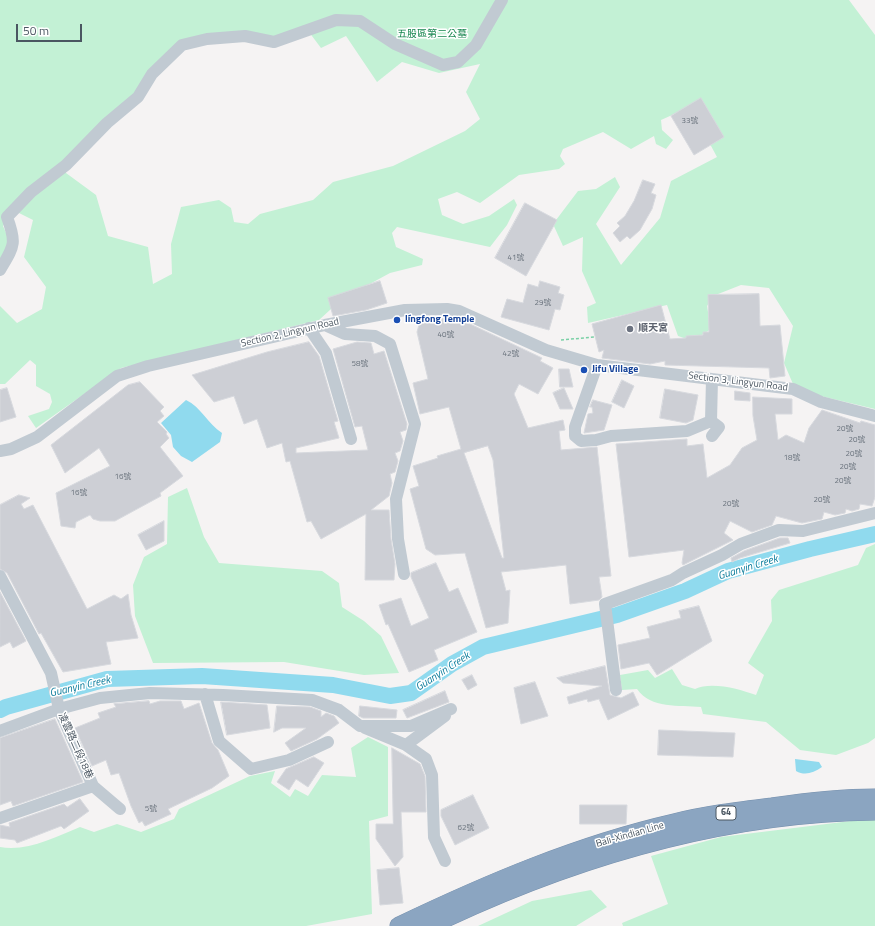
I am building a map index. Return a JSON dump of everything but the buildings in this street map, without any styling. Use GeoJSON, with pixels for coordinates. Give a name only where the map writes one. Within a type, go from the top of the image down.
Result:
{"type":"FeatureCollection","features":[{"type":"Feature","properties":{"kind":"highway","name":"Bali-Xindian Line"},"geometry":{"type":"LineString","coordinates":[[399,926],[517,880],[674,822],[728,812],[799,803],[875,798]]}},
{"type":"Feature","properties":{"kind":"highway","name":"Bali-Xindian Line"},"geometry":{"type":"LineString","coordinates":[[583,856],[677,835],[731,825],[801,816],[875,811]]}},
{"type":"Feature","properties":{"kind":"highway","name":"Bali-Xindian Line"},"geometry":{"type":"LineString","coordinates":[[429,926],[517,880]]}},
{"type":"Feature","properties":{"kind":"street"},"geometry":{"type":"LineString","coordinates":[[0,270],[13,248],[14,235],[4,219],[31,192],[66,165],[107,124],[138,97],[152,74],[182,45],[207,39],[245,36],[274,42],[336,20],[360,21],[395,44],[443,65],[458,62],[476,45],[502,0]]}},
{"type":"Feature","properties":{"kind":"street","name":"Section 2, Lingyun Road"},"geometry":{"type":"LineString","coordinates":[[0,451],[10,449],[37,437],[117,376],[148,366],[309,328],[405,310],[447,309],[466,314],[546,350],[597,365]]}},
{"type":"Feature","properties":{"kind":"street"},"geometry":{"type":"LineString","coordinates":[[325,325],[345,334],[376,336],[390,344],[415,424],[396,499],[398,539],[404,574]]}},
{"type":"Feature","properties":{"kind":"street"},"geometry":{"type":"LineString","coordinates":[[309,328],[326,353],[351,439]]}},
{"type":"Feature","properties":{"kind":"street"},"geometry":{"type":"LineString","coordinates":[[597,365],[575,427],[575,436],[581,441],[596,440],[611,436],[687,431],[712,421]]}},
{"type":"Feature","properties":{"kind":"street","name":"Section 3, Lingyun Road"},"geometry":{"type":"LineString","coordinates":[[597,365],[794,389],[821,402],[875,416]]}},
{"type":"Feature","properties":{"kind":"street"},"geometry":{"type":"LineString","coordinates":[[712,379],[712,421],[719,427],[712,436]]}},
{"type":"Feature","properties":{"kind":"street"},"geometry":{"type":"LineString","coordinates":[[616,690],[605,604],[672,580],[741,544],[779,530],[804,531],[875,513]]}},
{"type":"Feature","properties":{"kind":"street"},"geometry":{"type":"LineString","coordinates":[[0,576],[51,673],[59,709],[100,698],[150,693],[205,694],[312,700],[339,710],[360,726],[406,745],[426,759],[432,775],[434,837],[445,861]]}},
{"type":"Feature","properties":{"kind":"street"},"geometry":{"type":"LineString","coordinates":[[205,694],[220,741],[251,769],[290,760],[328,742]]}},
{"type":"Feature","properties":{"kind":"street","name":"凌雲路二段18巷"},"geometry":{"type":"LineString","coordinates":[[0,731],[59,709],[93,786],[120,809]]}},
{"type":"Feature","properties":{"kind":"street"},"geometry":{"type":"LineString","coordinates":[[360,726],[412,726],[451,709],[444,718],[406,745]]}},
{"type":"Feature","properties":{"kind":"street"},"geometry":{"type":"LineString","coordinates":[[0,818],[93,786]]}},
{"type":"Feature","properties":{"kind":"path"},"geometry":{"type":"LineString","coordinates":[[561,340],[595,337]]}},
{"type":"Feature","properties":{"kind":"green space","name":"五股區第二公墓"},"geometry":{"type":"Polygon","coordinates":[[[0,0],[849,0],[875,35],[875,409],[808,393],[793,384],[784,363],[793,326],[769,288],[741,285],[713,296],[707,306],[711,329],[693,341],[678,336],[667,305],[588,323],[587,307],[596,303],[582,271],[583,237],[563,246],[553,224],[578,191],[596,189],[615,177],[620,187],[596,224],[621,265],[660,218],[671,181],[717,157],[690,107],[661,120],[662,130],[673,140],[666,149],[656,144],[654,136],[631,149],[603,132],[563,149],[560,156],[565,164],[559,169],[519,175],[480,203],[457,192],[438,199],[442,215],[463,224],[489,216],[514,199],[517,205],[507,225],[490,247],[397,227],[392,233],[396,247],[423,259],[422,265],[390,273],[342,299],[319,320],[121,368],[36,428],[28,416],[49,409],[52,402],[50,394],[36,386],[36,365],[30,360],[5,384],[0,384],[0,306],[17,323],[42,309],[46,287],[24,257],[33,220],[13,210],[3,226],[12,246],[0,265],[0,0]],[[309,32],[263,41],[220,38],[182,50],[66,163],[66,173],[96,195],[108,236],[148,247],[153,284],[172,274],[171,244],[181,207],[219,200],[231,208],[234,222],[248,224],[260,214],[313,200],[333,182],[393,166],[465,131],[480,119],[466,92],[480,64],[439,73],[402,62],[377,82],[346,36],[321,48],[309,32]]]}},
{"type":"Feature","properties":{"kind":"green space"},"geometry":{"type":"Polygon","coordinates":[[[187,488],[204,537],[219,563],[322,571],[339,583],[342,607],[364,621],[381,636],[399,673],[364,675],[284,662],[153,663],[135,616],[133,585],[144,557],[167,544],[168,497],[187,488]]]}},
{"type":"Feature","properties":{"kind":"green space"},"geometry":{"type":"Polygon","coordinates":[[[875,544],[875,738],[868,743],[836,755],[800,750],[766,722],[703,714],[701,707],[666,705],[650,700],[637,689],[622,690],[620,675],[648,670],[655,678],[672,669],[682,685],[695,689],[709,686],[726,687],[742,690],[756,695],[764,675],[748,663],[772,621],[771,600],[779,590],[858,565],[866,548],[875,544]]]}},
{"type":"Feature","properties":{"kind":"green space"},"geometry":{"type":"Polygon","coordinates":[[[368,737],[388,747],[388,816],[369,821],[372,914],[306,926],[0,926],[0,847],[10,848],[31,846],[80,827],[94,832],[117,824],[141,832],[174,819],[179,809],[250,776],[275,771],[271,783],[290,797],[295,789],[308,796],[322,775],[356,777],[351,748],[368,737]]]}},
{"type":"Feature","properties":{"kind":"green space"},"geometry":{"type":"Polygon","coordinates":[[[875,818],[875,926],[623,926],[622,923],[668,904],[651,856],[721,837],[875,818]]]}},
{"type":"Feature","properties":{"kind":"green space"},"geometry":{"type":"Polygon","coordinates":[[[591,890],[607,907],[576,926],[478,926],[532,901],[591,890]]]}},
{"type":"Feature","properties":{"kind":"water"},"geometry":{"type":"Polygon","coordinates":[[[186,400],[196,407],[222,433],[220,442],[192,462],[181,456],[173,447],[171,435],[161,423],[186,400]]]}},
{"type":"Feature","properties":{"kind":"water"},"geometry":{"type":"Polygon","coordinates":[[[795,759],[819,762],[822,767],[809,773],[799,773],[796,771],[795,759]]]}},
{"type":"Feature","properties":{"kind":"waterway","name":"Guanyin Creek"},"geometry":{"type":"LineString","coordinates":[[0,710],[6,707],[107,679],[202,676],[333,685],[390,696],[411,693],[452,664],[483,647],[617,615],[685,591],[728,571],[810,549],[875,534]]}},
{"type":"Feature","properties":{"kind":"place","name":"língfong Temple"},"geometry":{"type":"Point","coordinates":[397,320]}},
{"type":"Feature","properties":{"kind":"place","name":"順天宮"},"geometry":{"type":"Point","coordinates":[630,329]}},
{"type":"Feature","properties":{"kind":"place","name":"Jifu Village"},"geometry":{"type":"Point","coordinates":[584,370]}}]}
